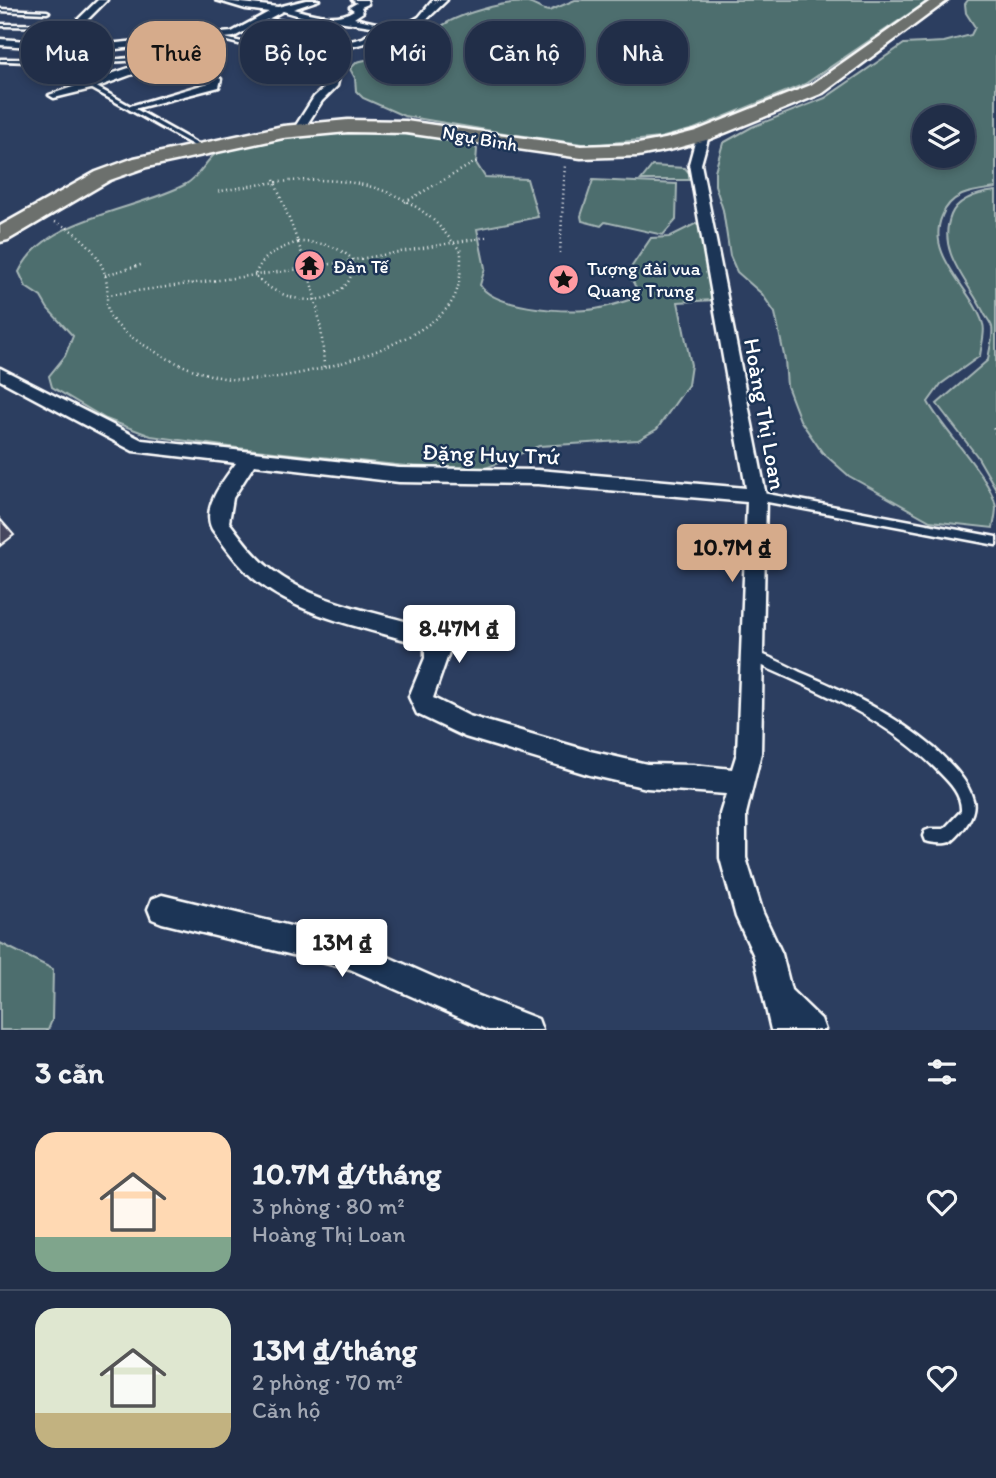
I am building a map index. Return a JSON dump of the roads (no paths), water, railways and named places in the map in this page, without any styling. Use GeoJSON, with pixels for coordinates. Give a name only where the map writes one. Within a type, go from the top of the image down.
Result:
{"type":"FeatureCollection","features":[{"type":"Feature","properties":{"kind":"highway","name":"Ngự Bình"},"geometry":{"type":"LineString","coordinates":[[0,235],[103,176],[141,162],[298,130],[348,126],[406,127],[568,151],[638,150],[704,135],[817,89],[941,0]]}},
{"type":"Feature","properties":{"kind":"street"},"geometry":{"type":"LineString","coordinates":[[80,21],[103,0]]}},
{"type":"Feature","properties":{"kind":"street"},"geometry":{"type":"LineString","coordinates":[[220,0],[246,7],[281,9],[321,19],[365,22]]}},
{"type":"Feature","properties":{"kind":"street"},"geometry":{"type":"LineString","coordinates":[[226,38],[281,9],[315,0]]}},
{"type":"Feature","properties":{"kind":"street"},"geometry":{"type":"LineString","coordinates":[[421,21],[427,17],[436,1],[422,0]]}},
{"type":"Feature","properties":{"kind":"street"},"geometry":{"type":"LineString","coordinates":[[346,19],[360,10],[354,7],[363,1]]}},
{"type":"Feature","properties":{"kind":"street"},"geometry":{"type":"LineString","coordinates":[[298,130],[318,99],[332,86],[337,64],[328,52],[330,49],[365,40]]}},
{"type":"Feature","properties":{"kind":"street"},"geometry":{"type":"LineString","coordinates":[[0,42],[21,44]]}},
{"type":"Feature","properties":{"kind":"street"},"geometry":{"type":"LineString","coordinates":[[54,95],[91,86],[127,72]]}},
{"type":"Feature","properties":{"kind":"street"},"geometry":{"type":"LineString","coordinates":[[134,107],[216,84]]}},
{"type":"Feature","properties":{"kind":"street","name":"Hoàng Thị Loan"},"geometry":{"type":"LineString","coordinates":[[704,135],[695,164],[757,496],[749,753],[733,814],[733,858],[750,917],[768,954],[786,1030]]}},
{"type":"Feature","properties":{"kind":"street","name":"Đặng Huy Trứ"},"geometry":{"type":"LineString","coordinates":[[0,373],[139,446],[399,475],[538,477],[757,496]]}},
{"type":"Feature","properties":{"kind":"street"},"geometry":{"type":"LineString","coordinates":[[250,458],[224,498],[217,516],[219,524],[254,565],[274,583],[329,608],[432,639],[438,645],[438,657],[423,688],[421,697],[425,706],[465,726],[590,763],[647,776],[693,777],[741,783]]}},
{"type":"Feature","properties":{"kind":"street"},"geometry":{"type":"LineString","coordinates":[[162,909],[352,956],[450,1000],[527,1030]]}},
{"type":"Feature","properties":{"kind":"street"},"geometry":{"type":"LineString","coordinates":[[778,998],[810,1030]]}},
{"type":"Feature","properties":{"kind":"lane"},"geometry":{"type":"LineString","coordinates":[[0,10],[47,12]]}},
{"type":"Feature","properties":{"kind":"lane"},"geometry":{"type":"LineString","coordinates":[[264,18],[278,21]]}},
{"type":"Feature","properties":{"kind":"lane"},"geometry":{"type":"LineString","coordinates":[[0,25],[21,25]]}},
{"type":"Feature","properties":{"kind":"lane"},"geometry":{"type":"LineString","coordinates":[[230,37],[240,40]]}},
{"type":"Feature","properties":{"kind":"lane"},"geometry":{"type":"LineString","coordinates":[[0,60],[21,62]]}},
{"type":"Feature","properties":{"kind":"lane"},"geometry":{"type":"LineString","coordinates":[[91,86],[134,107],[202,148]]}},
{"type":"Feature","properties":{"kind":"lane","name":"Đặng Huy Trứ"},"geometry":{"type":"LineString","coordinates":[[757,496],[996,541]]}},
{"type":"Feature","properties":{"kind":"lane"},"geometry":{"type":"LineString","coordinates":[[751,655],[879,714],[902,728],[939,761],[959,784],[968,803],[968,811],[947,836],[930,836]]}},
{"type":"Feature","properties":{"kind":"place","name":"Đàn Tế"},"geometry":{"type":"Point","coordinates":[310,266]}},
{"type":"Feature","properties":{"kind":"place","name":"Tượng đài vua Quang Trung"},"geometry":{"type":"Point","coordinates":[564,279]}}]}
